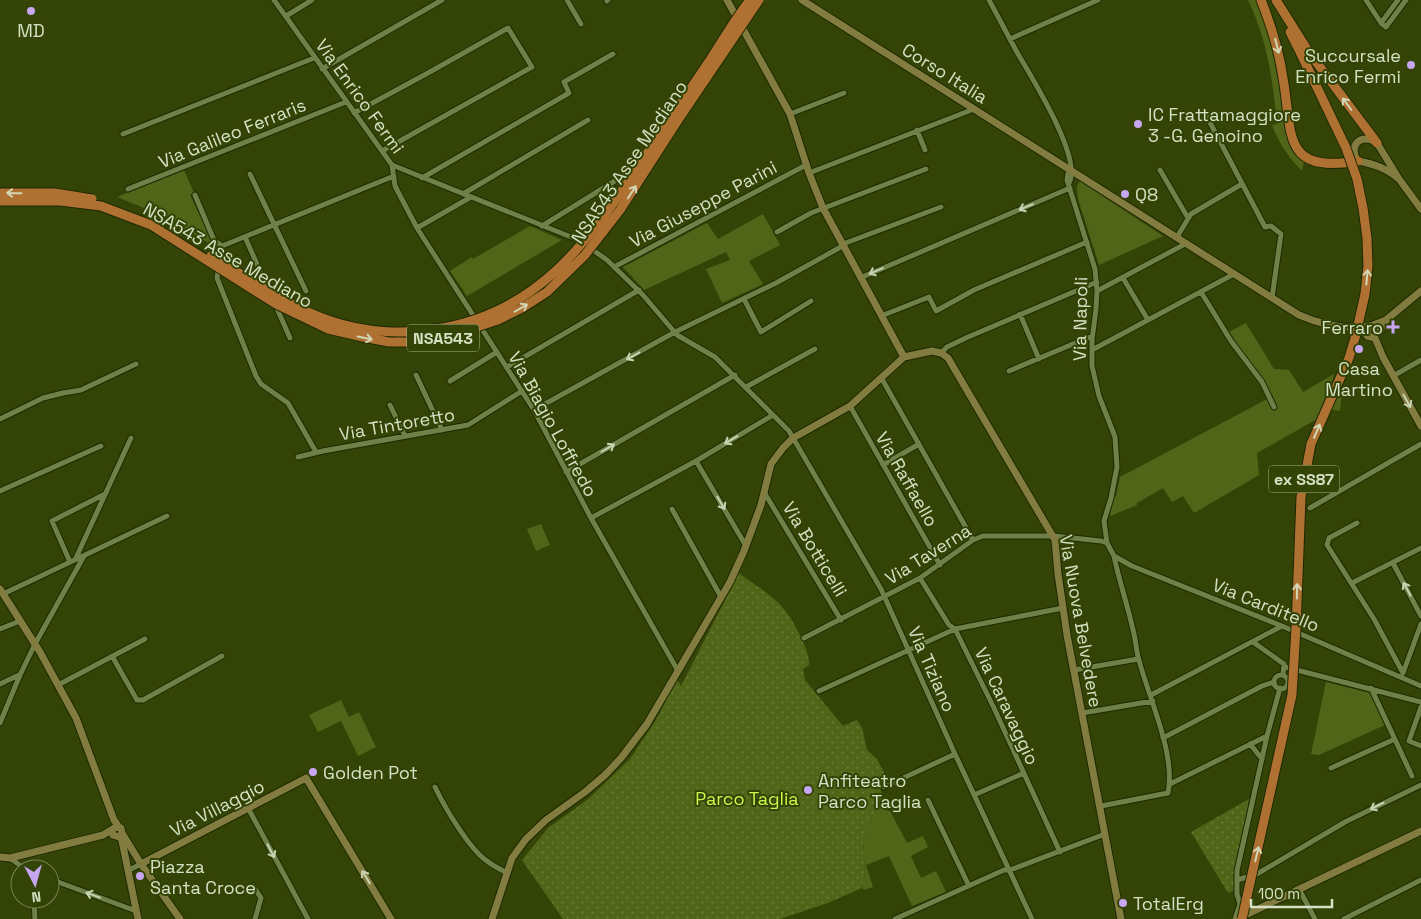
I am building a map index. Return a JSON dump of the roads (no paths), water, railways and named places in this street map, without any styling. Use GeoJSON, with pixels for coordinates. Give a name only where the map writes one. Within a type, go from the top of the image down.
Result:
{"type":"FeatureCollection","features":[{"type":"Feature","properties":{"kind":"highway","name":"NSA543 Asse Mediano"},"geometry":{"type":"LineString","coordinates":[[0,193],[55,193],[111,204],[152,221],[270,292],[331,321],[350,326],[400,333],[448,328],[504,308],[526,295],[564,265],[580,248],[616,201],[750,0]]}},
{"type":"Feature","properties":{"kind":"highway","name":"NSA543 Asse Mediano"},"geometry":{"type":"LineString","coordinates":[[0,201],[60,201],[100,206],[151,225],[276,304],[328,329],[363,338],[389,342],[415,342],[443,338],[498,320],[522,308],[546,292],[586,255],[620,210],[759,0]]}},
{"type":"Feature","properties":{"kind":"highway"},"geometry":{"type":"LineString","coordinates":[[1260,0],[1270,22],[1279,52],[1288,121],[1294,145],[1308,159],[1321,164],[1333,165],[1358,162]]}},
{"type":"Feature","properties":{"kind":"highway"},"geometry":{"type":"LineString","coordinates":[[1275,0],[1308,51],[1377,143]]}},
{"type":"Feature","properties":{"kind":"highway","name":"ex SS87"},"geometry":{"type":"LineString","coordinates":[[1242,919],[1292,694],[1301,497],[1311,444],[1349,358],[1365,294],[1368,266],[1364,215],[1356,179],[1346,148],[1275,0]]}},
{"type":"Feature","properties":{"kind":"street","name":"Via Enrico Fermi"},"geometry":{"type":"LineString","coordinates":[[274,0],[392,165],[576,239],[614,267],[639,290],[675,332],[715,357],[735,375],[793,438]]}},
{"type":"Feature","properties":{"kind":"street"},"geometry":{"type":"LineString","coordinates":[[286,16],[312,0]]}},
{"type":"Feature","properties":{"kind":"street"},"geometry":{"type":"LineString","coordinates":[[322,69],[442,0]]}},
{"type":"Feature","properties":{"kind":"street"},"geometry":{"type":"LineString","coordinates":[[567,0],[581,24]]}},
{"type":"Feature","properties":{"kind":"street"},"geometry":{"type":"LineString","coordinates":[[727,0],[790,114],[806,165],[823,208],[904,357]]}},
{"type":"Feature","properties":{"kind":"street","name":"Corso Italia"},"geometry":{"type":"LineString","coordinates":[[802,0],[1300,315],[1337,327],[1355,329]]}},
{"type":"Feature","properties":{"kind":"street"},"geometry":{"type":"LineString","coordinates":[[989,0],[1054,118],[1065,144],[1071,170]]}},
{"type":"Feature","properties":{"kind":"street"},"geometry":{"type":"LineString","coordinates":[[1010,39],[1098,0]]}},
{"type":"Feature","properties":{"kind":"street"},"geometry":{"type":"LineString","coordinates":[[1366,0],[1381,23],[1386,27],[1406,0]]}},
{"type":"Feature","properties":{"kind":"street"},"geometry":{"type":"LineString","coordinates":[[1381,23],[1398,0]]}},
{"type":"Feature","properties":{"kind":"street"},"geometry":{"type":"LineString","coordinates":[[354,113],[508,28],[532,67],[382,151]]}},
{"type":"Feature","properties":{"kind":"street"},"geometry":{"type":"LineString","coordinates":[[422,178],[569,93],[564,82],[614,54]]}},
{"type":"Feature","properties":{"kind":"street"},"geometry":{"type":"LineString","coordinates":[[123,134],[314,58]]}},
{"type":"Feature","properties":{"kind":"street"},"geometry":{"type":"LineString","coordinates":[[790,114],[844,93]]}},
{"type":"Feature","properties":{"kind":"street","name":"Via Galileo Ferraris"},"geometry":{"type":"LineString","coordinates":[[128,189],[346,102]]}},
{"type":"Feature","properties":{"kind":"street"},"geometry":{"type":"LineString","coordinates":[[809,173],[974,109]]}},
{"type":"Feature","properties":{"kind":"street"},"geometry":{"type":"LineString","coordinates":[[1205,113],[1265,227],[1271,226],[1281,234],[1272,298]]}},
{"type":"Feature","properties":{"kind":"street"},"geometry":{"type":"LineString","coordinates":[[463,194],[588,120]]}},
{"type":"Feature","properties":{"kind":"street"},"geometry":{"type":"LineString","coordinates":[[918,130],[925,150]]}},
{"type":"Feature","properties":{"kind":"street"},"geometry":{"type":"LineString","coordinates":[[1399,179],[1390,171],[1375,165],[1358,162],[1354,156],[1355,145],[1360,140],[1366,138],[1372,139],[1377,143],[1399,179],[1421,209]]}},
{"type":"Feature","properties":{"kind":"street","name":"Via Biagio Loffredo"},"geometry":{"type":"LineString","coordinates":[[392,165],[395,186],[417,228],[534,410],[591,518],[678,671]]}},
{"type":"Feature","properties":{"kind":"street","name":"Via Giuseppe Parini"},"geometry":{"type":"LineString","coordinates":[[614,267],[806,165]]}},
{"type":"Feature","properties":{"kind":"street"},"geometry":{"type":"LineString","coordinates":[[777,232],[823,208],[926,169]]}},
{"type":"Feature","properties":{"kind":"street","name":"Via Napoli"},"geometry":{"type":"LineString","coordinates":[[1071,170],[1067,176],[1097,282],[1092,336],[1092,366],[1099,396],[1115,437],[1118,467],[1104,521],[1106,543]]}},
{"type":"Feature","properties":{"kind":"street"},"geometry":{"type":"LineString","coordinates":[[1160,170],[1188,218]]}},
{"type":"Feature","properties":{"kind":"street"},"geometry":{"type":"LineString","coordinates":[[250,174],[306,291]]}},
{"type":"Feature","properties":{"kind":"street"},"geometry":{"type":"LineString","coordinates":[[222,246],[394,176]]}},
{"type":"Feature","properties":{"kind":"street"},"geometry":{"type":"LineString","coordinates":[[542,226],[618,178]]}},
{"type":"Feature","properties":{"kind":"street"},"geometry":{"type":"LineString","coordinates":[[1177,237],[1191,214],[1242,184]]}},
{"type":"Feature","properties":{"kind":"street"},"geometry":{"type":"LineString","coordinates":[[860,278],[1070,186]]}},
{"type":"Feature","properties":{"kind":"street"},"geometry":{"type":"LineString","coordinates":[[195,196],[214,240],[222,246]]}},
{"type":"Feature","properties":{"kind":"street"},"geometry":{"type":"LineString","coordinates":[[417,228],[471,197]]}},
{"type":"Feature","properties":{"kind":"street"},"geometry":{"type":"LineString","coordinates":[[1414,199],[1421,215]]}},
{"type":"Feature","properties":{"kind":"street"},"geometry":{"type":"LineString","coordinates":[[534,410],[675,332],[744,300],[839,248],[843,244],[941,207]]}},
{"type":"Feature","properties":{"kind":"street"},"geometry":{"type":"LineString","coordinates":[[245,237],[290,338]]}},
{"type":"Feature","properties":{"kind":"street"},"geometry":{"type":"LineString","coordinates":[[881,316],[929,297],[936,311],[974,290],[1087,242]]}},
{"type":"Feature","properties":{"kind":"street"},"geometry":{"type":"LineString","coordinates":[[1097,291],[1187,243]]}},
{"type":"Feature","properties":{"kind":"street"},"geometry":{"type":"LineString","coordinates":[[222,246],[217,278],[256,376],[261,384],[288,402],[316,452]]}},
{"type":"Feature","properties":{"kind":"street"},"geometry":{"type":"LineString","coordinates":[[1092,350],[1234,274]]}},
{"type":"Feature","properties":{"kind":"street"},"geometry":{"type":"LineString","coordinates":[[1123,278],[1148,320]]}},
{"type":"Feature","properties":{"kind":"street"},"geometry":{"type":"LineString","coordinates":[[492,919],[512,858],[526,839],[546,820],[585,792],[621,758],[647,724],[730,582],[761,505],[771,464],[783,448],[793,438],[850,406],[904,357],[932,351],[944,354],[953,346],[968,338],[1097,282]]}},
{"type":"Feature","properties":{"kind":"street"},"geometry":{"type":"LineString","coordinates":[[507,367],[639,290]]}},
{"type":"Feature","properties":{"kind":"street"},"geometry":{"type":"LineString","coordinates":[[1355,329],[1386,320],[1421,291]]}},
{"type":"Feature","properties":{"kind":"street"},"geometry":{"type":"LineString","coordinates":[[1201,292],[1231,341],[1262,382],[1274,407]]}},
{"type":"Feature","properties":{"kind":"street"},"geometry":{"type":"LineString","coordinates":[[744,300],[761,332],[811,301]]}},
{"type":"Feature","properties":{"kind":"street"},"geometry":{"type":"LineString","coordinates":[[1020,314],[1039,359]]}},
{"type":"Feature","properties":{"kind":"street"},"geometry":{"type":"LineString","coordinates":[[1355,329],[1370,338],[1375,338],[1379,336],[1386,320]]}},
{"type":"Feature","properties":{"kind":"street"},"geometry":{"type":"LineString","coordinates":[[1371,325],[1379,327],[1380,331]]}},
{"type":"Feature","properties":{"kind":"street"},"geometry":{"type":"LineString","coordinates":[[1367,336],[1366,330],[1371,325]]}},
{"type":"Feature","properties":{"kind":"street"},"geometry":{"type":"LineString","coordinates":[[1009,372],[1092,336]]}},
{"type":"Feature","properties":{"kind":"street"},"geometry":{"type":"LineString","coordinates":[[1375,338],[1382,357],[1421,426]]}},
{"type":"Feature","properties":{"kind":"street"},"geometry":{"type":"LineString","coordinates":[[746,387],[815,349]]}},
{"type":"Feature","properties":{"kind":"street"},"geometry":{"type":"LineString","coordinates":[[450,381],[497,352]]}},
{"type":"Feature","properties":{"kind":"street","name":"Via Nuova Belvedere"},"geometry":{"type":"LineString","coordinates":[[944,354],[1054,536],[1063,608],[1121,919]]}},
{"type":"Feature","properties":{"kind":"street"},"geometry":{"type":"LineString","coordinates":[[1394,376],[1421,360]]}},
{"type":"Feature","properties":{"kind":"street"},"geometry":{"type":"LineString","coordinates":[[0,419],[43,398],[81,390],[136,364]]}},
{"type":"Feature","properties":{"kind":"street"},"geometry":{"type":"LineString","coordinates":[[566,472],[735,375]]}},
{"type":"Feature","properties":{"kind":"street"},"geometry":{"type":"LineString","coordinates":[[416,376],[442,430]]}},
{"type":"Feature","properties":{"kind":"street"},"geometry":{"type":"LineString","coordinates":[[882,378],[973,540]]}},
{"type":"Feature","properties":{"kind":"street","name":"Via Tintoretto"},"geometry":{"type":"LineString","coordinates":[[298,457],[316,452],[468,425],[522,391]]}},
{"type":"Feature","properties":{"kind":"street"},"geometry":{"type":"LineString","coordinates":[[390,404],[405,436]]}},
{"type":"Feature","properties":{"kind":"street","name":"Via Raffaello"},"geometry":{"type":"LineString","coordinates":[[850,406],[940,565]]}},
{"type":"Feature","properties":{"kind":"street"},"geometry":{"type":"LineString","coordinates":[[591,518],[696,461],[773,415]]}},
{"type":"Feature","properties":{"kind":"street"},"geometry":{"type":"LineString","coordinates":[[73,561],[131,438]]}},
{"type":"Feature","properties":{"kind":"street","name":"Via Tiziano"},"geometry":{"type":"LineString","coordinates":[[793,438],[885,597],[955,754],[1032,919]]}},
{"type":"Feature","properties":{"kind":"street"},"geometry":{"type":"LineString","coordinates":[[883,465],[919,444]]}},
{"type":"Feature","properties":{"kind":"street"},"geometry":{"type":"LineString","coordinates":[[1310,508],[1421,444]]}},
{"type":"Feature","properties":{"kind":"street"},"geometry":{"type":"LineString","coordinates":[[0,491],[101,446]]}},
{"type":"Feature","properties":{"kind":"street"},"geometry":{"type":"LineString","coordinates":[[696,461],[746,546]]}},
{"type":"Feature","properties":{"kind":"street","name":"Via Botticelli"},"geometry":{"type":"LineString","coordinates":[[764,492],[841,620]]}},
{"type":"Feature","properties":{"kind":"street"},"geometry":{"type":"LineString","coordinates":[[73,561],[52,521],[105,494]]}},
{"type":"Feature","properties":{"kind":"street"},"geometry":{"type":"LineString","coordinates":[[672,509],[721,597]]}},
{"type":"Feature","properties":{"kind":"street"},"geometry":{"type":"LineString","coordinates":[[137,915],[129,870],[116,832],[114,820],[76,718],[35,644],[1,592],[84,556],[167,516]]}},
{"type":"Feature","properties":{"kind":"street"},"geometry":{"type":"LineString","coordinates":[[1357,523],[1329,538],[1327,541],[1328,546],[1352,583],[1402,675]]}},
{"type":"Feature","properties":{"kind":"street","name":"Via Taverna"},"geometry":{"type":"LineString","coordinates":[[804,638],[920,578],[973,540],[988,536],[1054,536],[1106,543]]}},
{"type":"Feature","properties":{"kind":"street"},"geometry":{"type":"LineString","coordinates":[[1100,806],[1168,793],[1170,784],[1163,738],[1152,698],[1138,659],[1134,632],[1114,556],[1106,543]]}},
{"type":"Feature","properties":{"kind":"street"},"geometry":{"type":"LineString","coordinates":[[1352,583],[1421,548]]}},
{"type":"Feature","properties":{"kind":"street"},"geometry":{"type":"LineString","coordinates":[[0,723],[35,644],[84,556]]}},
{"type":"Feature","properties":{"kind":"street","name":"Via Carditello"},"geometry":{"type":"LineString","coordinates":[[1114,556],[1132,566],[1402,675],[1421,686]]}},
{"type":"Feature","properties":{"kind":"street"},"geometry":{"type":"LineString","coordinates":[[1392,563],[1421,616]]}},
{"type":"Feature","properties":{"kind":"street","name":"Via Caravaggio"},"geometry":{"type":"LineString","coordinates":[[920,578],[949,625],[955,629],[1024,772],[1060,852]]}},
{"type":"Feature","properties":{"kind":"street"},"geometry":{"type":"LineString","coordinates":[[819,691],[955,629],[1063,608]]}},
{"type":"Feature","properties":{"kind":"street"},"geometry":{"type":"LineString","coordinates":[[0,629],[20,621]]}},
{"type":"Feature","properties":{"kind":"street"},"geometry":{"type":"LineString","coordinates":[[1402,675],[1421,624]]}},
{"type":"Feature","properties":{"kind":"street"},"geometry":{"type":"LineString","coordinates":[[1082,713],[1152,698],[1282,626]]}},
{"type":"Feature","properties":{"kind":"street"},"geometry":{"type":"LineString","coordinates":[[58,685],[145,638]]}},
{"type":"Feature","properties":{"kind":"street"},"geometry":{"type":"LineString","coordinates":[[1253,642],[1285,667],[1421,702]]}},
{"type":"Feature","properties":{"kind":"street"},"geometry":{"type":"LineString","coordinates":[[112,656],[137,700],[143,700],[222,656]]}},
{"type":"Feature","properties":{"kind":"street"},"geometry":{"type":"LineString","coordinates":[[1074,670],[1138,659]]}},
{"type":"Feature","properties":{"kind":"street"},"geometry":{"type":"LineString","coordinates":[[1283,675],[1285,667]]}},
{"type":"Feature","properties":{"kind":"street"},"geometry":{"type":"LineString","coordinates":[[1280,688],[1285,687],[1288,683],[1307,673]]}},
{"type":"Feature","properties":{"kind":"street"},"geometry":{"type":"LineString","coordinates":[[0,684],[20,675]]}},
{"type":"Feature","properties":{"kind":"street"},"geometry":{"type":"LineString","coordinates":[[1163,738],[1262,686],[1274,682],[1277,676],[1283,675]]}},
{"type":"Feature","properties":{"kind":"street"},"geometry":{"type":"LineString","coordinates":[[1283,675],[1288,683]]}},
{"type":"Feature","properties":{"kind":"street"},"geometry":{"type":"LineString","coordinates":[[1274,682],[1280,688]]}},
{"type":"Feature","properties":{"kind":"street"},"geometry":{"type":"LineString","coordinates":[[1236,919],[1240,904],[1237,880],[1244,837],[1280,688]]}},
{"type":"Feature","properties":{"kind":"street"},"geometry":{"type":"LineString","coordinates":[[1371,688],[1412,776]]}},
{"type":"Feature","properties":{"kind":"street"},"geometry":{"type":"LineString","coordinates":[[1421,707],[1409,741],[1421,746]]}},
{"type":"Feature","properties":{"kind":"street"},"geometry":{"type":"LineString","coordinates":[[1170,784],[1267,736]]}},
{"type":"Feature","properties":{"kind":"street"},"geometry":{"type":"LineString","coordinates":[[1331,768],[1395,739]]}},
{"type":"Feature","properties":{"kind":"street"},"geometry":{"type":"LineString","coordinates":[[1250,744],[1262,759]]}},
{"type":"Feature","properties":{"kind":"street"},"geometry":{"type":"LineString","coordinates":[[884,787],[955,754]]}},
{"type":"Feature","properties":{"kind":"street"},"geometry":{"type":"LineString","coordinates":[[974,795],[1024,772]]}},
{"type":"Feature","properties":{"kind":"street","name":"Via Villaggio"},"geometry":{"type":"LineString","coordinates":[[141,864],[306,778],[391,919]]}},
{"type":"Feature","properties":{"kind":"street"},"geometry":{"type":"LineString","coordinates":[[1237,880],[1257,874],[1345,822],[1421,784]]}},
{"type":"Feature","properties":{"kind":"street"},"geometry":{"type":"LineString","coordinates":[[434,787],[471,844],[485,860],[507,873]]}},
{"type":"Feature","properties":{"kind":"street"},"geometry":{"type":"LineString","coordinates":[[928,800],[969,886]]}},
{"type":"Feature","properties":{"kind":"street"},"geometry":{"type":"LineString","coordinates":[[248,808],[308,919]]}},
{"type":"Feature","properties":{"kind":"street"},"geometry":{"type":"LineString","coordinates":[[1236,919],[1421,831]]}},
{"type":"Feature","properties":{"kind":"street"},"geometry":{"type":"LineString","coordinates":[[116,832],[180,919]]}},
{"type":"Feature","properties":{"kind":"street"},"geometry":{"type":"LineString","coordinates":[[0,856],[10,858],[116,832]]}},
{"type":"Feature","properties":{"kind":"street"},"geometry":{"type":"LineString","coordinates":[[895,919],[1004,870],[1010,870],[1105,834]]}},
{"type":"Feature","properties":{"kind":"street"},"geometry":{"type":"LineString","coordinates":[[129,870],[141,864]]}},
{"type":"Feature","properties":{"kind":"street"},"geometry":{"type":"LineString","coordinates":[[1344,919],[1421,880]]}},
{"type":"Feature","properties":{"kind":"street"},"geometry":{"type":"LineString","coordinates":[[60,883],[137,915]]}},
{"type":"Feature","properties":{"kind":"street"},"geometry":{"type":"LineString","coordinates":[[253,886],[261,898],[255,919]]}},
{"type":"Feature","properties":{"kind":"street"},"geometry":{"type":"LineString","coordinates":[[1299,889],[1315,919]]}},
{"type":"Feature","properties":{"kind":"street"},"geometry":{"type":"LineString","coordinates":[[1240,904],[1253,911]]}},
{"type":"Feature","properties":{"kind":"place","name":"MD"},"geometry":{"type":"Point","coordinates":[31,11]}},
{"type":"Feature","properties":{"kind":"place","name":"Succursale Enrico Fermi"},"geometry":{"type":"Point","coordinates":[1411,65]}},
{"type":"Feature","properties":{"kind":"place","name":"IC Frattamaggiore 3 -G. Genoino"},"geometry":{"type":"Point","coordinates":[1138,124]}},
{"type":"Feature","properties":{"kind":"place","name":"Q8"},"geometry":{"type":"Point","coordinates":[1125,194]}},
{"type":"Feature","properties":{"kind":"place","name":"Ferraro"},"geometry":{"type":"Point","coordinates":[1393,327]}},
{"type":"Feature","properties":{"kind":"place","name":"Casa Martino"},"geometry":{"type":"Point","coordinates":[1359,349]}},
{"type":"Feature","properties":{"kind":"place","name":"Golden Pot"},"geometry":{"type":"Point","coordinates":[313,772]}},
{"type":"Feature","properties":{"kind":"place","name":"Anfiteatro Parco Taglia"},"geometry":{"type":"Point","coordinates":[808,790]}},
{"type":"Feature","properties":{"kind":"place","name":"Piazza Santa Croce"},"geometry":{"type":"Point","coordinates":[140,876]}},
{"type":"Feature","properties":{"kind":"place","name":"TotalErg"},"geometry":{"type":"Point","coordinates":[1123,903]}},
{"type":"Feature","properties":{"kind":"park label","name":"Parco Taglia"},"geometry":{"type":"Point","coordinates":[747,798]}}]}
